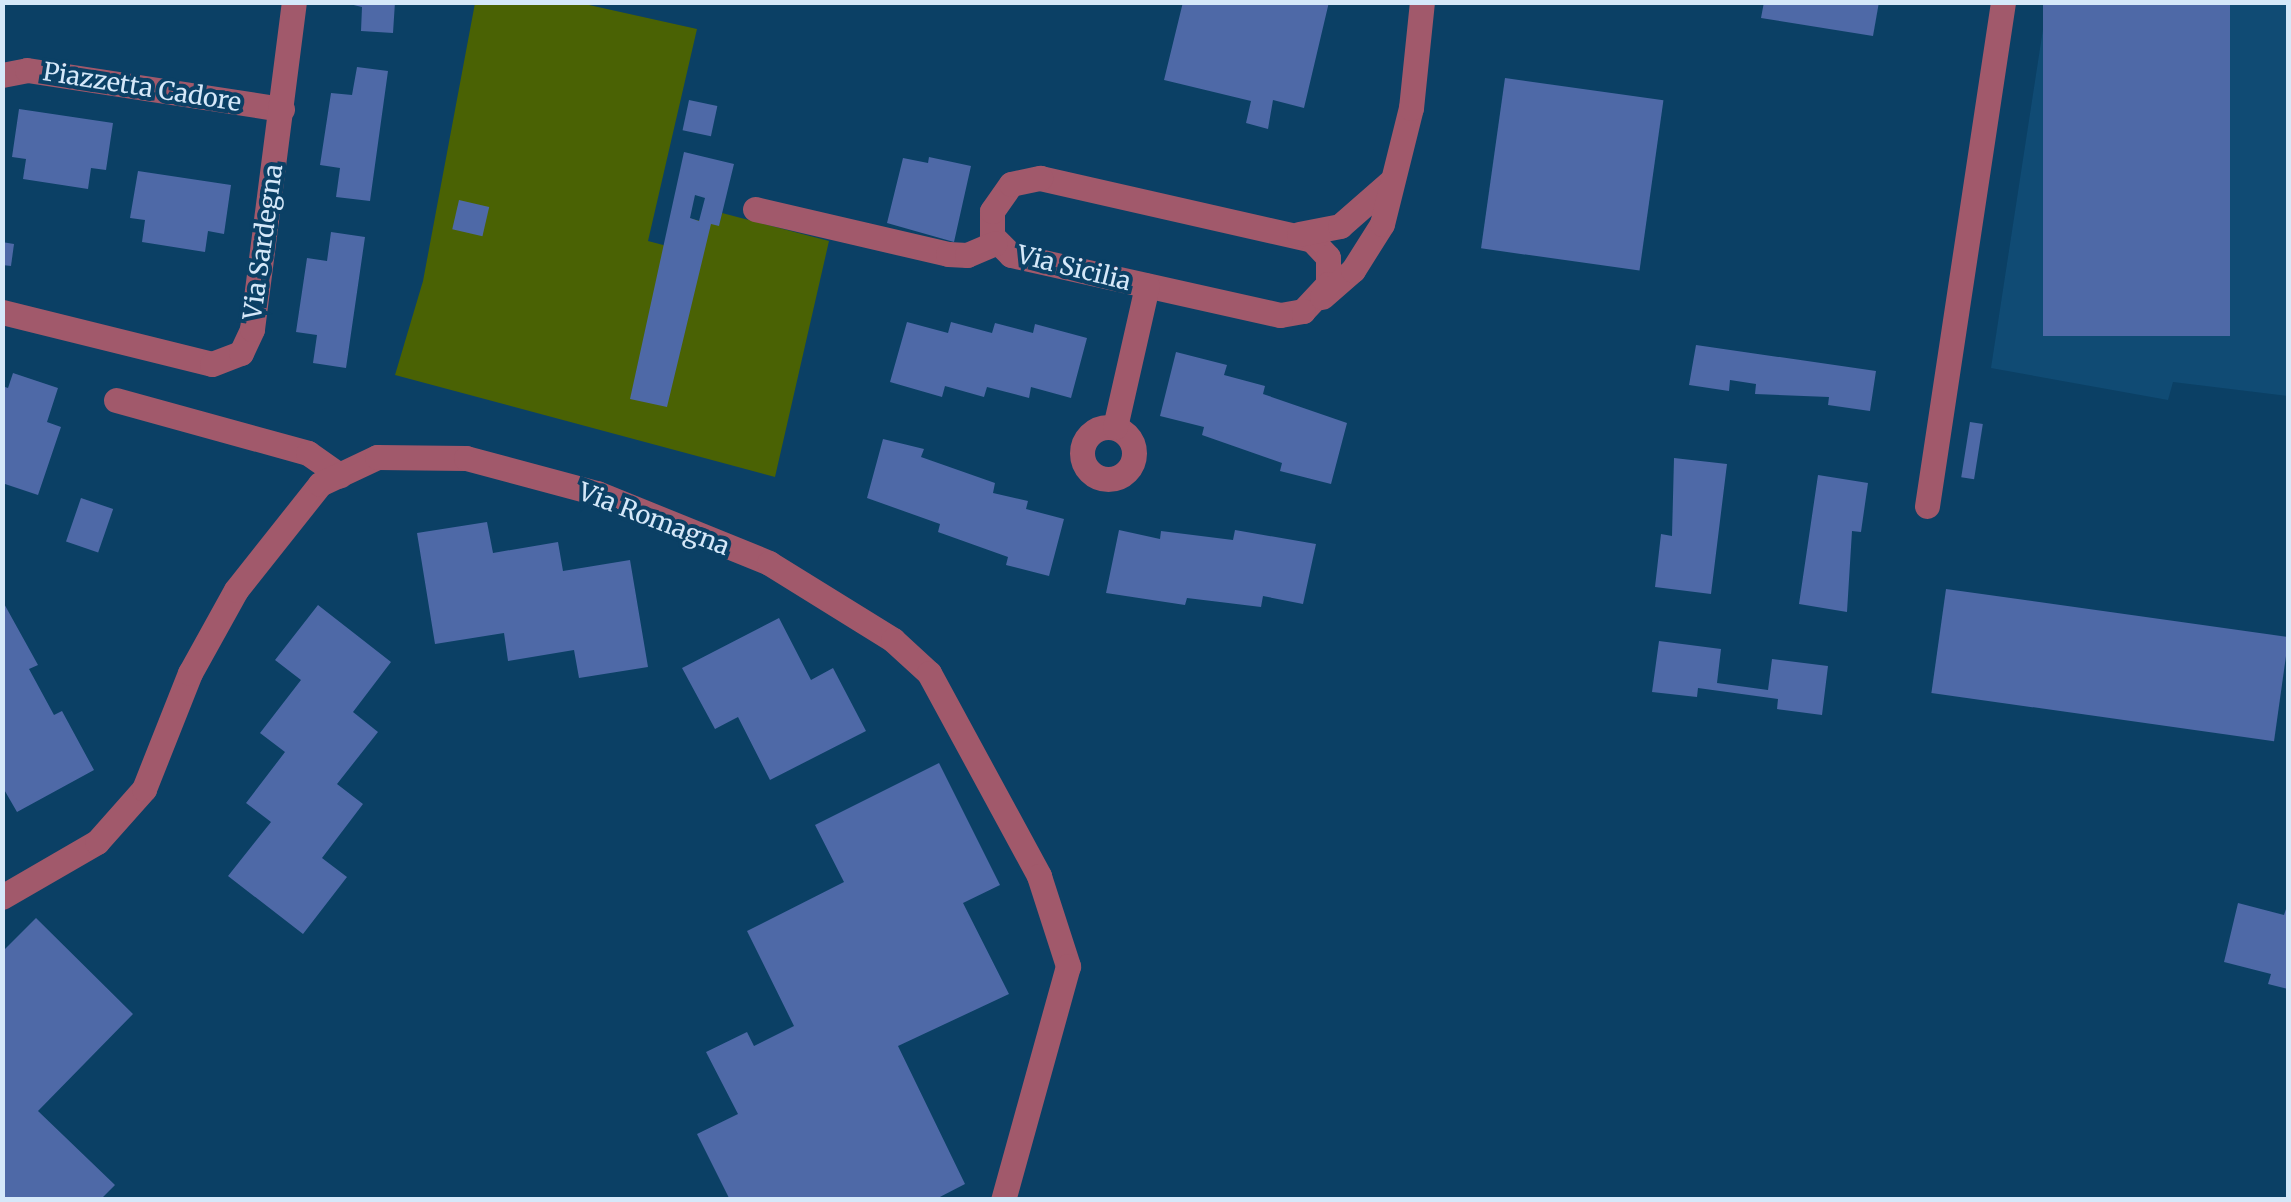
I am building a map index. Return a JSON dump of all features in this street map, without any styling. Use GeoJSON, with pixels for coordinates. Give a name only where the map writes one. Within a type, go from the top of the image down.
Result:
{"type":"FeatureCollection","features":[{"type":"Feature","properties":{"kind":"street","name":"Via Sardegna"},"geometry":{"type":"LineString","coordinates":[[2,312],[212,364],[241,353],[252,329],[294,2]]}},
{"type":"Feature","properties":{"kind":"street","name":"Via Sicilia"},"geometry":{"type":"LineString","coordinates":[[1322,297],[1330,275],[1328,257],[1317,242],[1292,234],[1033,178],[999,196],[990,218],[996,243],[1020,257],[1280,314],[1303,311],[1322,297],[1370,246],[1393,178],[1416,82],[1422,2]]}},
{"type":"Feature","properties":{"kind":"street"},"geometry":{"type":"LineString","coordinates":[[1927,506],[2002,2]]}},
{"type":"Feature","properties":{"kind":"street","name":"Piazzetta Cadore"},"geometry":{"type":"LineString","coordinates":[[2,75],[27,70],[282,109]]}},
{"type":"Feature","properties":{"kind":"street","name":"Via Sicilia"},"geometry":{"type":"LineString","coordinates":[[1292,234],[1340,226],[1393,178]]}},
{"type":"Feature","properties":{"kind":"street"},"geometry":{"type":"LineString","coordinates":[[755,210],[948,254],[996,243]]}},
{"type":"Feature","properties":{"kind":"street"},"geometry":{"type":"LineString","coordinates":[[1115,428],[1147,286]]}},
{"type":"Feature","properties":{"kind":"street"},"geometry":{"type":"LineString","coordinates":[[116,400],[308,453],[340,475]]}},
{"type":"Feature","properties":{"kind":"street","name":"Via Romagna"},"geometry":{"type":"LineString","coordinates":[[2,897],[97,842],[144,789],[190,674],[236,590],[320,484],[377,457],[466,458],[596,493],[768,563],[893,640],[930,673],[1040,876],[1068,966],[1004,1200]]}},
{"type":"Feature","properties":{"kind":"shaded area"},"geometry":{"type":"Polygon","coordinates":[[[2047,3],[2288,3],[2288,396],[2173,382],[2168,400],[1991,368],[2047,3]]]}},
{"type":"Feature","properties":{"kind":"green space"},"geometry":{"type":"Polygon","coordinates":[[[475,3],[580,3],[697,29],[648,241],[667,246],[674,215],[719,225],[722,213],[829,241],[775,477],[395,375],[423,281],[475,3]]]}},
{"type":"Feature","properties":{"kind":"building"},"geometry":{"type":"Polygon","coordinates":[[[341,2],[395,2],[393,33],[361,31],[362,7],[341,2]]]}},
{"type":"Feature","properties":{"kind":"building"},"geometry":{"type":"Polygon","coordinates":[[[1183,2],[1329,2],[1304,108],[1273,100],[1268,129],[1246,123],[1251,101],[1164,80],[1183,2]]]}},
{"type":"Feature","properties":{"kind":"building"},"geometry":{"type":"Polygon","coordinates":[[[1764,2],[1879,2],[1873,36],[1761,18],[1764,2]]]}},
{"type":"Feature","properties":{"kind":"building"},"geometry":{"type":"Polygon","coordinates":[[[2043,2],[2230,2],[2230,336],[2043,336],[2043,2]]]}},
{"type":"Feature","properties":{"kind":"building"},"geometry":{"type":"Polygon","coordinates":[[[357,67],[388,71],[370,201],[336,197],[340,168],[320,165],[331,93],[352,95],[357,67]]]}},
{"type":"Feature","properties":{"kind":"building"},"geometry":{"type":"Polygon","coordinates":[[[1505,78],[1663,100],[1640,271],[1481,248],[1505,78]]]}},
{"type":"Feature","properties":{"kind":"building"},"geometry":{"type":"Polygon","coordinates":[[[689,100],[717,106],[711,136],[683,130],[689,100]]]}},
{"type":"Feature","properties":{"kind":"building"},"geometry":{"type":"Polygon","coordinates":[[[19,109],[113,123],[106,170],[91,168],[88,189],[23,179],[26,159],[12,157],[19,109]]]}},
{"type":"Feature","properties":{"kind":"building"},"geometry":{"type":"Polygon","coordinates":[[[684,152],[734,164],[719,226],[711,224],[667,407],[630,399],[684,152]],[[695,195],[690,218],[699,221],[705,198],[695,195]]]}},
{"type":"Feature","properties":{"kind":"building"},"geometry":{"type":"Polygon","coordinates":[[[929,157],[971,166],[954,242],[887,223],[903,158],[928,163],[929,157]]]}},
{"type":"Feature","properties":{"kind":"building"},"geometry":{"type":"Polygon","coordinates":[[[138,171],[231,185],[224,234],[208,231],[205,252],[142,242],[145,220],[130,218],[138,171]]]}},
{"type":"Feature","properties":{"kind":"building"},"geometry":{"type":"Polygon","coordinates":[[[459,200],[489,207],[482,236],[452,229],[459,200]]]}},
{"type":"Feature","properties":{"kind":"building"},"geometry":{"type":"Polygon","coordinates":[[[331,232],[365,237],[346,368],[313,363],[317,335],[296,332],[307,258],[327,261],[331,232]]]}},
{"type":"Feature","properties":{"kind":"building"},"geometry":{"type":"Polygon","coordinates":[[[2,242],[14,244],[11,266],[2,265],[2,242]]]}},
{"type":"Feature","properties":{"kind":"building"},"geometry":{"type":"Polygon","coordinates":[[[907,322],[948,333],[951,322],[992,333],[995,323],[1033,333],[1035,324],[1087,338],[1071,398],[1031,387],[1029,398],[987,387],[984,397],[945,386],[942,397],[890,382],[907,322]]]}},
{"type":"Feature","properties":{"kind":"building"},"geometry":{"type":"Polygon","coordinates":[[[1696,345],[1876,371],[1870,411],[1828,405],[1829,397],[1755,394],[1756,384],[1730,380],[1729,391],[1689,385],[1696,345]]]}},
{"type":"Feature","properties":{"kind":"building"},"geometry":{"type":"Polygon","coordinates":[[[1176,352],[1227,365],[1224,375],[1265,386],[1263,394],[1347,423],[1331,484],[1280,471],[1282,463],[1202,435],[1204,427],[1160,416],[1176,352]]]}},
{"type":"Feature","properties":{"kind":"building"},"geometry":{"type":"Polygon","coordinates":[[[13,373],[58,388],[47,422],[61,427],[38,495],[2,483],[2,386],[8,388],[13,373]]]}},
{"type":"Feature","properties":{"kind":"building"},"geometry":{"type":"Polygon","coordinates":[[[1970,422],[1983,424],[1974,479],[1961,477],[1970,422]]]}},
{"type":"Feature","properties":{"kind":"building"},"geometry":{"type":"Polygon","coordinates":[[[883,439],[924,449],[921,457],[995,483],[993,493],[1028,501],[1026,509],[1064,519],[1049,576],[1006,565],[1008,557],[938,532],[940,524],[867,498],[883,439]]]}},
{"type":"Feature","properties":{"kind":"building"},"geometry":{"type":"Polygon","coordinates":[[[1674,458],[1727,464],[1711,594],[1655,587],[1661,534],[1672,536],[1674,458]]]}},
{"type":"Feature","properties":{"kind":"building"},"geometry":{"type":"Polygon","coordinates":[[[1818,475],[1868,483],[1861,532],[1852,531],[1847,612],[1799,604],[1818,475]]]}},
{"type":"Feature","properties":{"kind":"building"},"geometry":{"type":"Polygon","coordinates":[[[81,498],[113,509],[98,553],[66,541],[81,498]]]}},
{"type":"Feature","properties":{"kind":"building"},"geometry":{"type":"Polygon","coordinates":[[[487,522],[493,553],[558,542],[563,571],[630,560],[648,667],[579,678],[574,650],[508,661],[504,633],[435,644],[417,533],[487,522]]]}},
{"type":"Feature","properties":{"kind":"building"},"geometry":{"type":"Polygon","coordinates":[[[1119,530],[1160,539],[1161,531],[1233,540],[1235,530],[1316,544],[1303,604],[1263,596],[1261,607],[1187,598],[1185,605],[1106,593],[1119,530]]]}},
{"type":"Feature","properties":{"kind":"building"},"geometry":{"type":"Polygon","coordinates":[[[1946,589],[2288,637],[2274,741],[1931,693],[1946,589]]]}},
{"type":"Feature","properties":{"kind":"building"},"geometry":{"type":"Polygon","coordinates":[[[2,600],[38,665],[29,669],[54,715],[62,711],[94,770],[17,812],[2,786],[2,600]]]}},
{"type":"Feature","properties":{"kind":"building"},"geometry":{"type":"Polygon","coordinates":[[[318,605],[391,662],[353,712],[378,732],[337,784],[363,804],[322,858],[347,877],[303,934],[228,876],[271,822],[246,803],[285,752],[260,733],[301,680],[275,660],[318,605]]]}},
{"type":"Feature","properties":{"kind":"building"},"geometry":{"type":"Polygon","coordinates":[[[779,618],[811,680],[833,668],[866,731],[770,780],[738,717],[715,729],[682,668],[779,618]]]}},
{"type":"Feature","properties":{"kind":"building"},"geometry":{"type":"Polygon","coordinates":[[[1659,641],[1721,649],[1717,683],[1768,690],[1772,659],[1828,666],[1822,715],[1777,709],[1778,699],[1698,688],[1697,697],[1652,692],[1659,641]]]}},
{"type":"Feature","properties":{"kind":"building"},"geometry":{"type":"Polygon","coordinates":[[[939,763],[1000,885],[963,903],[1009,994],[898,1046],[965,1184],[934,1200],[730,1200],[697,1134],[738,1114],[706,1052],[747,1032],[754,1046],[794,1026],[747,931],[844,882],[815,825],[939,763]]]}},
{"type":"Feature","properties":{"kind":"building"},"geometry":{"type":"Polygon","coordinates":[[[2238,903],[2284,915],[2288,903],[2288,989],[2268,984],[2271,974],[2224,962],[2238,903]]]}},
{"type":"Feature","properties":{"kind":"building"},"geometry":{"type":"Polygon","coordinates":[[[36,918],[133,1014],[38,1111],[115,1185],[100,1200],[2,1200],[2,952],[36,918]]]}}]}
